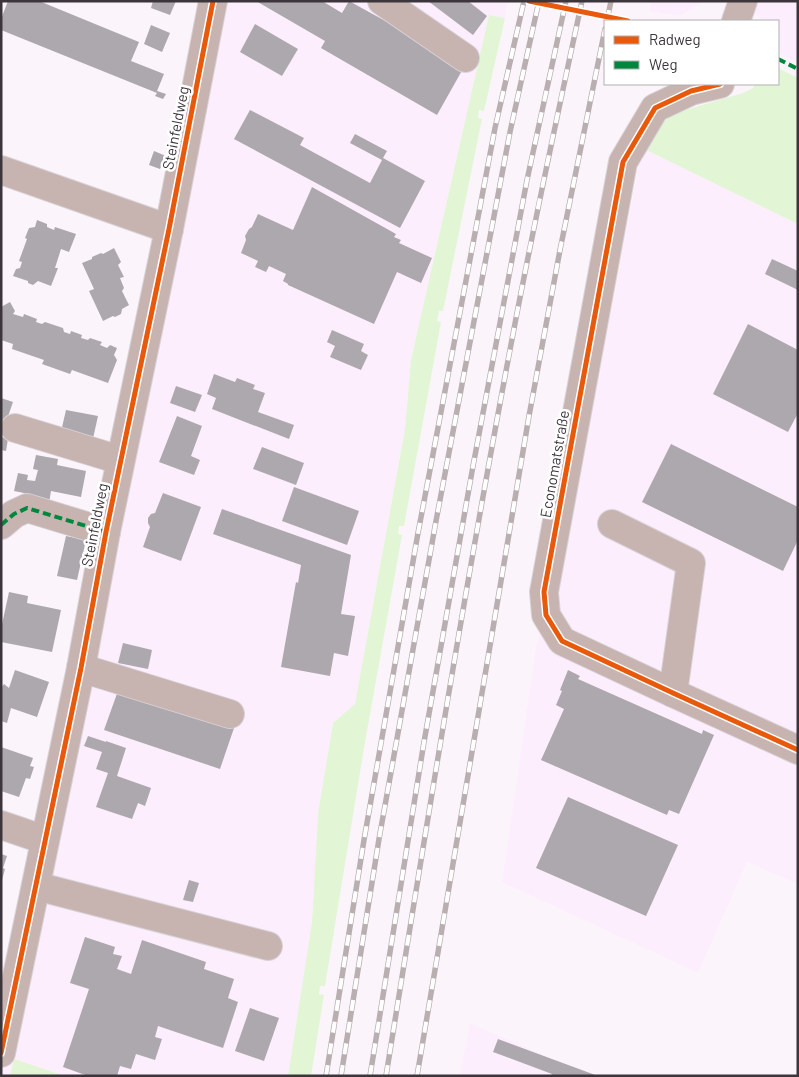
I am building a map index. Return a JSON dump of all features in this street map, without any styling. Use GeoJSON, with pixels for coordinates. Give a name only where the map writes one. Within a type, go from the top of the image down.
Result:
{"type":"FeatureCollection","features":[{"type":"Feature","properties":{"kind":"street","name":"Steinfeldweg"},"geometry":{"type":"LineString","coordinates":[[1,1052],[81,668],[120,460],[169,229],[213,1]]}},
{"type":"Feature","properties":{"kind":"street"},"geometry":{"type":"LineString","coordinates":[[382,1],[465,58]]}},
{"type":"Feature","properties":{"kind":"street"},"geometry":{"type":"LineString","coordinates":[[736,20],[744,1]]}},
{"type":"Feature","properties":{"kind":"street","name":"Economatstraße"},"geometry":{"type":"LineString","coordinates":[[667,85],[623,162],[544,592],[546,615],[562,640],[798,750]]}},
{"type":"Feature","properties":{"kind":"street"},"geometry":{"type":"LineString","coordinates":[[654,108],[691,91],[716,85]]}},
{"type":"Feature","properties":{"kind":"street"},"geometry":{"type":"LineString","coordinates":[[1,170],[169,229]]}},
{"type":"Feature","properties":{"kind":"street"},"geometry":{"type":"LineString","coordinates":[[15,428],[120,460]]}},
{"type":"Feature","properties":{"kind":"street"},"geometry":{"type":"LineString","coordinates":[[1,525],[14,514],[27,508],[106,532]]}},
{"type":"Feature","properties":{"kind":"street"},"geometry":{"type":"LineString","coordinates":[[612,524],[691,563],[673,693]]}},
{"type":"Feature","properties":{"kind":"street"},"geometry":{"type":"LineString","coordinates":[[81,668],[230,714]]}},
{"type":"Feature","properties":{"kind":"street"},"geometry":{"type":"LineString","coordinates":[[1,825],[45,840]]}},
{"type":"Feature","properties":{"kind":"street"},"geometry":{"type":"LineString","coordinates":[[36,886],[268,946]]}},
{"type":"Feature","properties":{"kind":"shaded area"},"geometry":{"type":"Polygon","coordinates":[[[212,1],[508,1],[505,18],[489,15],[411,360],[405,429],[355,705],[333,723],[318,813],[312,922],[288,1076],[65,1076],[14,1059],[10,1076],[1,1076],[1,1006],[212,1]]]}},
{"type":"Feature","properties":{"kind":"shaded area"},"geometry":{"type":"Polygon","coordinates":[[[651,1],[704,1],[680,16],[649,11],[651,1]]]}},
{"type":"Feature","properties":{"kind":"shaded area"},"geometry":{"type":"Polygon","coordinates":[[[734,1],[798,1],[798,63],[779,54],[779,20],[761,20],[751,9],[734,1]]]}},
{"type":"Feature","properties":{"kind":"shaded area"},"geometry":{"type":"Polygon","coordinates":[[[642,148],[798,224],[798,884],[747,862],[698,973],[502,882],[536,647],[583,458],[642,148]]]}},
{"type":"Feature","properties":{"kind":"shaded area"},"geometry":{"type":"Polygon","coordinates":[[[470,1023],[591,1076],[460,1076],[470,1023]]]}},
{"type":"Feature","properties":{"kind":"green space"},"geometry":{"type":"Polygon","coordinates":[[[489,15],[505,18],[484,111],[479,110],[478,118],[482,119],[443,311],[439,311],[437,321],[441,322],[404,526],[399,526],[398,534],[402,535],[364,748],[325,986],[320,986],[319,994],[324,995],[311,1076],[288,1076],[312,922],[318,813],[333,723],[355,704],[405,429],[411,360],[489,15]]]}},
{"type":"Feature","properties":{"kind":"green space"},"geometry":{"type":"Polygon","coordinates":[[[779,68],[798,78],[798,224],[642,148],[655,128],[675,113],[743,93],[755,85],[779,85],[779,68]]]}},
{"type":"Feature","properties":{"kind":"green space"},"geometry":{"type":"Polygon","coordinates":[[[14,1059],[65,1076],[10,1076],[14,1059]]]}},
{"type":"Feature","properties":{"kind":"building"},"geometry":{"type":"Polygon","coordinates":[[[8,1],[39,1],[139,42],[131,61],[164,74],[157,91],[166,94],[163,99],[155,96],[157,93],[1,30],[1,19],[8,1]]]}},
{"type":"Feature","properties":{"kind":"building"},"geometry":{"type":"Polygon","coordinates":[[[153,1],[176,1],[170,15],[151,8],[153,1]]]}},
{"type":"Feature","properties":{"kind":"building"},"geometry":{"type":"Polygon","coordinates":[[[256,1],[322,1],[342,13],[349,1],[464,67],[437,115],[321,48],[325,41],[256,1]]]}},
{"type":"Feature","properties":{"kind":"building"},"geometry":{"type":"Polygon","coordinates":[[[428,1],[468,1],[487,16],[473,35],[428,1]]]}},
{"type":"Feature","properties":{"kind":"building"},"geometry":{"type":"Polygon","coordinates":[[[255,24],[298,49],[282,76],[240,52],[255,24]]]}},
{"type":"Feature","properties":{"kind":"building"},"geometry":{"type":"Polygon","coordinates":[[[151,25],[170,33],[162,52],[144,44],[151,25]]]}},
{"type":"Feature","properties":{"kind":"building"},"geometry":{"type":"Polygon","coordinates":[[[250,110],[304,138],[300,145],[370,183],[382,160],[350,143],[355,134],[387,151],[383,158],[425,181],[400,228],[234,139],[250,110]]]}},
{"type":"Feature","properties":{"kind":"building"},"geometry":{"type":"Polygon","coordinates":[[[154,151],[166,156],[160,169],[149,165],[154,151]]]}},
{"type":"Feature","properties":{"kind":"building"},"geometry":{"type":"Polygon","coordinates":[[[312,187],[396,234],[394,237],[401,240],[399,243],[432,258],[421,283],[397,272],[374,324],[288,285],[283,281],[286,274],[269,266],[266,272],[255,267],[258,261],[241,253],[246,240],[245,236],[258,214],[293,230],[312,187]]]}},
{"type":"Feature","properties":{"kind":"building"},"geometry":{"type":"Polygon","coordinates":[[[37,220],[47,224],[47,227],[54,230],[55,227],[76,234],[69,252],[61,249],[55,268],[58,268],[51,286],[38,281],[33,285],[28,283],[28,281],[13,276],[16,269],[20,268],[22,262],[19,261],[29,228],[35,227],[37,220]]]}},
{"type":"Feature","properties":{"kind":"building"},"geometry":{"type":"Polygon","coordinates":[[[114,248],[121,262],[118,265],[124,277],[120,278],[124,288],[122,291],[129,305],[122,309],[121,314],[103,321],[89,291],[94,289],[82,263],[114,248]]]}},
{"type":"Feature","properties":{"kind":"building"},"geometry":{"type":"Polygon","coordinates":[[[772,259],[798,271],[798,290],[765,274],[772,259]]]}},
{"type":"Feature","properties":{"kind":"building"},"geometry":{"type":"Polygon","coordinates":[[[10,302],[15,311],[13,314],[23,317],[24,314],[37,319],[36,322],[42,324],[45,322],[63,328],[64,332],[70,334],[71,331],[82,335],[81,338],[88,340],[90,338],[102,342],[100,345],[107,348],[110,345],[117,348],[114,355],[117,360],[108,383],[72,370],[70,374],[42,364],[44,360],[12,349],[13,344],[1,340],[1,307],[10,302]]]}},
{"type":"Feature","properties":{"kind":"building"},"geometry":{"type":"Polygon","coordinates":[[[748,324],[798,350],[798,413],[788,432],[713,394],[748,324]]]}},
{"type":"Feature","properties":{"kind":"building"},"geometry":{"type":"Polygon","coordinates":[[[332,330],[364,344],[361,351],[368,355],[361,370],[330,357],[335,346],[327,342],[332,330]]]}},
{"type":"Feature","properties":{"kind":"building"},"geometry":{"type":"Polygon","coordinates":[[[214,374],[235,382],[237,378],[255,385],[253,389],[265,393],[258,412],[294,425],[289,439],[212,409],[216,398],[207,394],[214,374]]]}},
{"type":"Feature","properties":{"kind":"building"},"geometry":{"type":"Polygon","coordinates":[[[176,386],[202,395],[195,412],[170,403],[176,386]]]}},
{"type":"Feature","properties":{"kind":"building"},"geometry":{"type":"Polygon","coordinates":[[[1,398],[13,402],[3,431],[1,430],[1,398]]]}},
{"type":"Feature","properties":{"kind":"building"},"geometry":{"type":"Polygon","coordinates":[[[66,410],[98,416],[92,443],[60,436],[66,410]]]}},
{"type":"Feature","properties":{"kind":"building"},"geometry":{"type":"Polygon","coordinates":[[[177,416],[202,426],[191,456],[200,460],[194,475],[159,462],[177,416]]]}},
{"type":"Feature","properties":{"kind":"building"},"geometry":{"type":"Polygon","coordinates":[[[1,437],[8,439],[6,451],[1,450],[1,437]]]}},
{"type":"Feature","properties":{"kind":"building"},"geometry":{"type":"Polygon","coordinates":[[[671,444],[798,507],[798,540],[783,571],[642,502],[671,444]]]}},
{"type":"Feature","properties":{"kind":"building"},"geometry":{"type":"Polygon","coordinates":[[[262,447],[304,463],[296,485],[253,469],[262,447]]]}},
{"type":"Feature","properties":{"kind":"building"},"geometry":{"type":"Polygon","coordinates":[[[36,455],[58,459],[57,465],[86,471],[81,497],[51,491],[49,503],[14,491],[18,473],[28,475],[27,480],[35,481],[38,470],[33,469],[36,455]]]}},
{"type":"Feature","properties":{"kind":"building"},"geometry":{"type":"Polygon","coordinates":[[[294,487],[359,511],[347,545],[282,521],[294,487]]]}},
{"type":"Feature","properties":{"kind":"building"},"geometry":{"type":"Polygon","coordinates":[[[163,493],[201,507],[181,561],[143,547],[150,527],[148,518],[151,514],[155,513],[163,493]]]}},
{"type":"Feature","properties":{"kind":"building"},"geometry":{"type":"Polygon","coordinates":[[[222,509],[351,555],[341,614],[355,616],[348,656],[334,653],[330,676],[281,667],[296,582],[298,583],[301,565],[213,534],[222,509]]]}},
{"type":"Feature","properties":{"kind":"building"},"geometry":{"type":"Polygon","coordinates":[[[66,536],[86,540],[77,580],[57,576],[66,536]]]}},
{"type":"Feature","properties":{"kind":"building"},"geometry":{"type":"Polygon","coordinates":[[[9,592],[28,596],[27,603],[61,610],[52,652],[1,642],[1,629],[9,592]]]}},
{"type":"Feature","properties":{"kind":"building"},"geometry":{"type":"Polygon","coordinates":[[[123,643],[152,650],[148,669],[118,663],[123,643]]]}},
{"type":"Feature","properties":{"kind":"building"},"geometry":{"type":"Polygon","coordinates":[[[15,670],[49,682],[37,717],[11,708],[7,723],[1,721],[1,688],[4,684],[9,688],[15,670]]]}},
{"type":"Feature","properties":{"kind":"building"},"geometry":{"type":"Polygon","coordinates":[[[568,670],[580,676],[578,679],[702,734],[703,730],[714,735],[679,814],[669,810],[667,815],[541,760],[564,709],[556,705],[568,670]]]}},
{"type":"Feature","properties":{"kind":"building"},"geometry":{"type":"Polygon","coordinates":[[[119,688],[234,728],[220,769],[104,730],[119,688]]]}},
{"type":"Feature","properties":{"kind":"building"},"geometry":{"type":"Polygon","coordinates":[[[88,736],[126,748],[117,776],[151,788],[145,806],[138,803],[132,819],[96,807],[108,773],[96,769],[102,752],[84,746],[88,736]]]}},
{"type":"Feature","properties":{"kind":"building"},"geometry":{"type":"Polygon","coordinates":[[[1,747],[33,758],[30,766],[34,767],[30,779],[26,778],[19,797],[1,791],[1,747]]]}},
{"type":"Feature","properties":{"kind":"building"},"geometry":{"type":"Polygon","coordinates":[[[568,797],[678,845],[646,916],[536,868],[568,797]]]}},
{"type":"Feature","properties":{"kind":"building"},"geometry":{"type":"Polygon","coordinates":[[[1,854],[7,856],[2,880],[1,854]]]}},
{"type":"Feature","properties":{"kind":"building"},"geometry":{"type":"Polygon","coordinates":[[[189,880],[199,883],[193,902],[183,900],[189,880]]]}},
{"type":"Feature","properties":{"kind":"building"},"geometry":{"type":"Polygon","coordinates":[[[85,937],[115,947],[113,954],[122,956],[117,969],[131,974],[142,940],[206,962],[204,969],[234,979],[228,998],[238,1002],[223,1048],[158,1026],[155,1037],[162,1039],[155,1060],[136,1054],[131,1069],[120,1066],[117,1076],[88,1076],[63,1067],[89,989],[70,983],[85,937]]]}},
{"type":"Feature","properties":{"kind":"building"},"geometry":{"type":"Polygon","coordinates":[[[250,1008],[279,1018],[264,1061],[235,1051],[250,1008]]]}},
{"type":"Feature","properties":{"kind":"building"},"geometry":{"type":"Polygon","coordinates":[[[498,1039],[598,1076],[551,1076],[552,1074],[493,1052],[498,1039]]]}},
{"type":"Feature","properties":{"kind":"railway"},"geometry":{"type":"LineString","coordinates":[[326,1076],[364,840],[418,533],[495,128],[524,1]]}},
{"type":"Feature","properties":{"kind":"railway"},"geometry":{"type":"LineString","coordinates":[[341,1076],[379,839],[436,521],[510,132],[539,1]]}},
{"type":"Feature","properties":{"kind":"railway"},"geometry":{"type":"LineString","coordinates":[[370,1076],[424,742],[473,466],[527,180],[566,1]]}},
{"type":"Feature","properties":{"kind":"railway"},"geometry":{"type":"LineString","coordinates":[[386,1076],[479,519],[529,251],[582,1]]}},
{"type":"Feature","properties":{"kind":"railway"},"geometry":{"type":"LineString","coordinates":[[607,20],[611,1]]}},
{"type":"Feature","properties":{"kind":"railway"},"geometry":{"type":"LineString","coordinates":[[417,1076],[529,416],[560,250],[604,34]]}},
{"type":"Feature","properties":{"kind":"marked path"},"geometry":{"type":"LineString","coordinates":[[779,60],[798,69]]}},
{"type":"Feature","properties":{"kind":"marked path"},"geometry":{"type":"LineString","coordinates":[[1,525],[14,514],[27,508],[106,532]]}},
{"type":"Feature","properties":{"kind":"cycle path"},"geometry":{"type":"LineString","coordinates":[[1,1053],[81,668],[106,532],[169,229],[213,1]]}},
{"type":"Feature","properties":{"kind":"cycle path"},"geometry":{"type":"LineString","coordinates":[[529,1],[623,20]]}},
{"type":"Feature","properties":{"kind":"cycle path"},"geometry":{"type":"LineString","coordinates":[[716,85],[691,91],[655,108],[623,162],[544,592],[546,615],[562,641],[798,750]]}}]}
